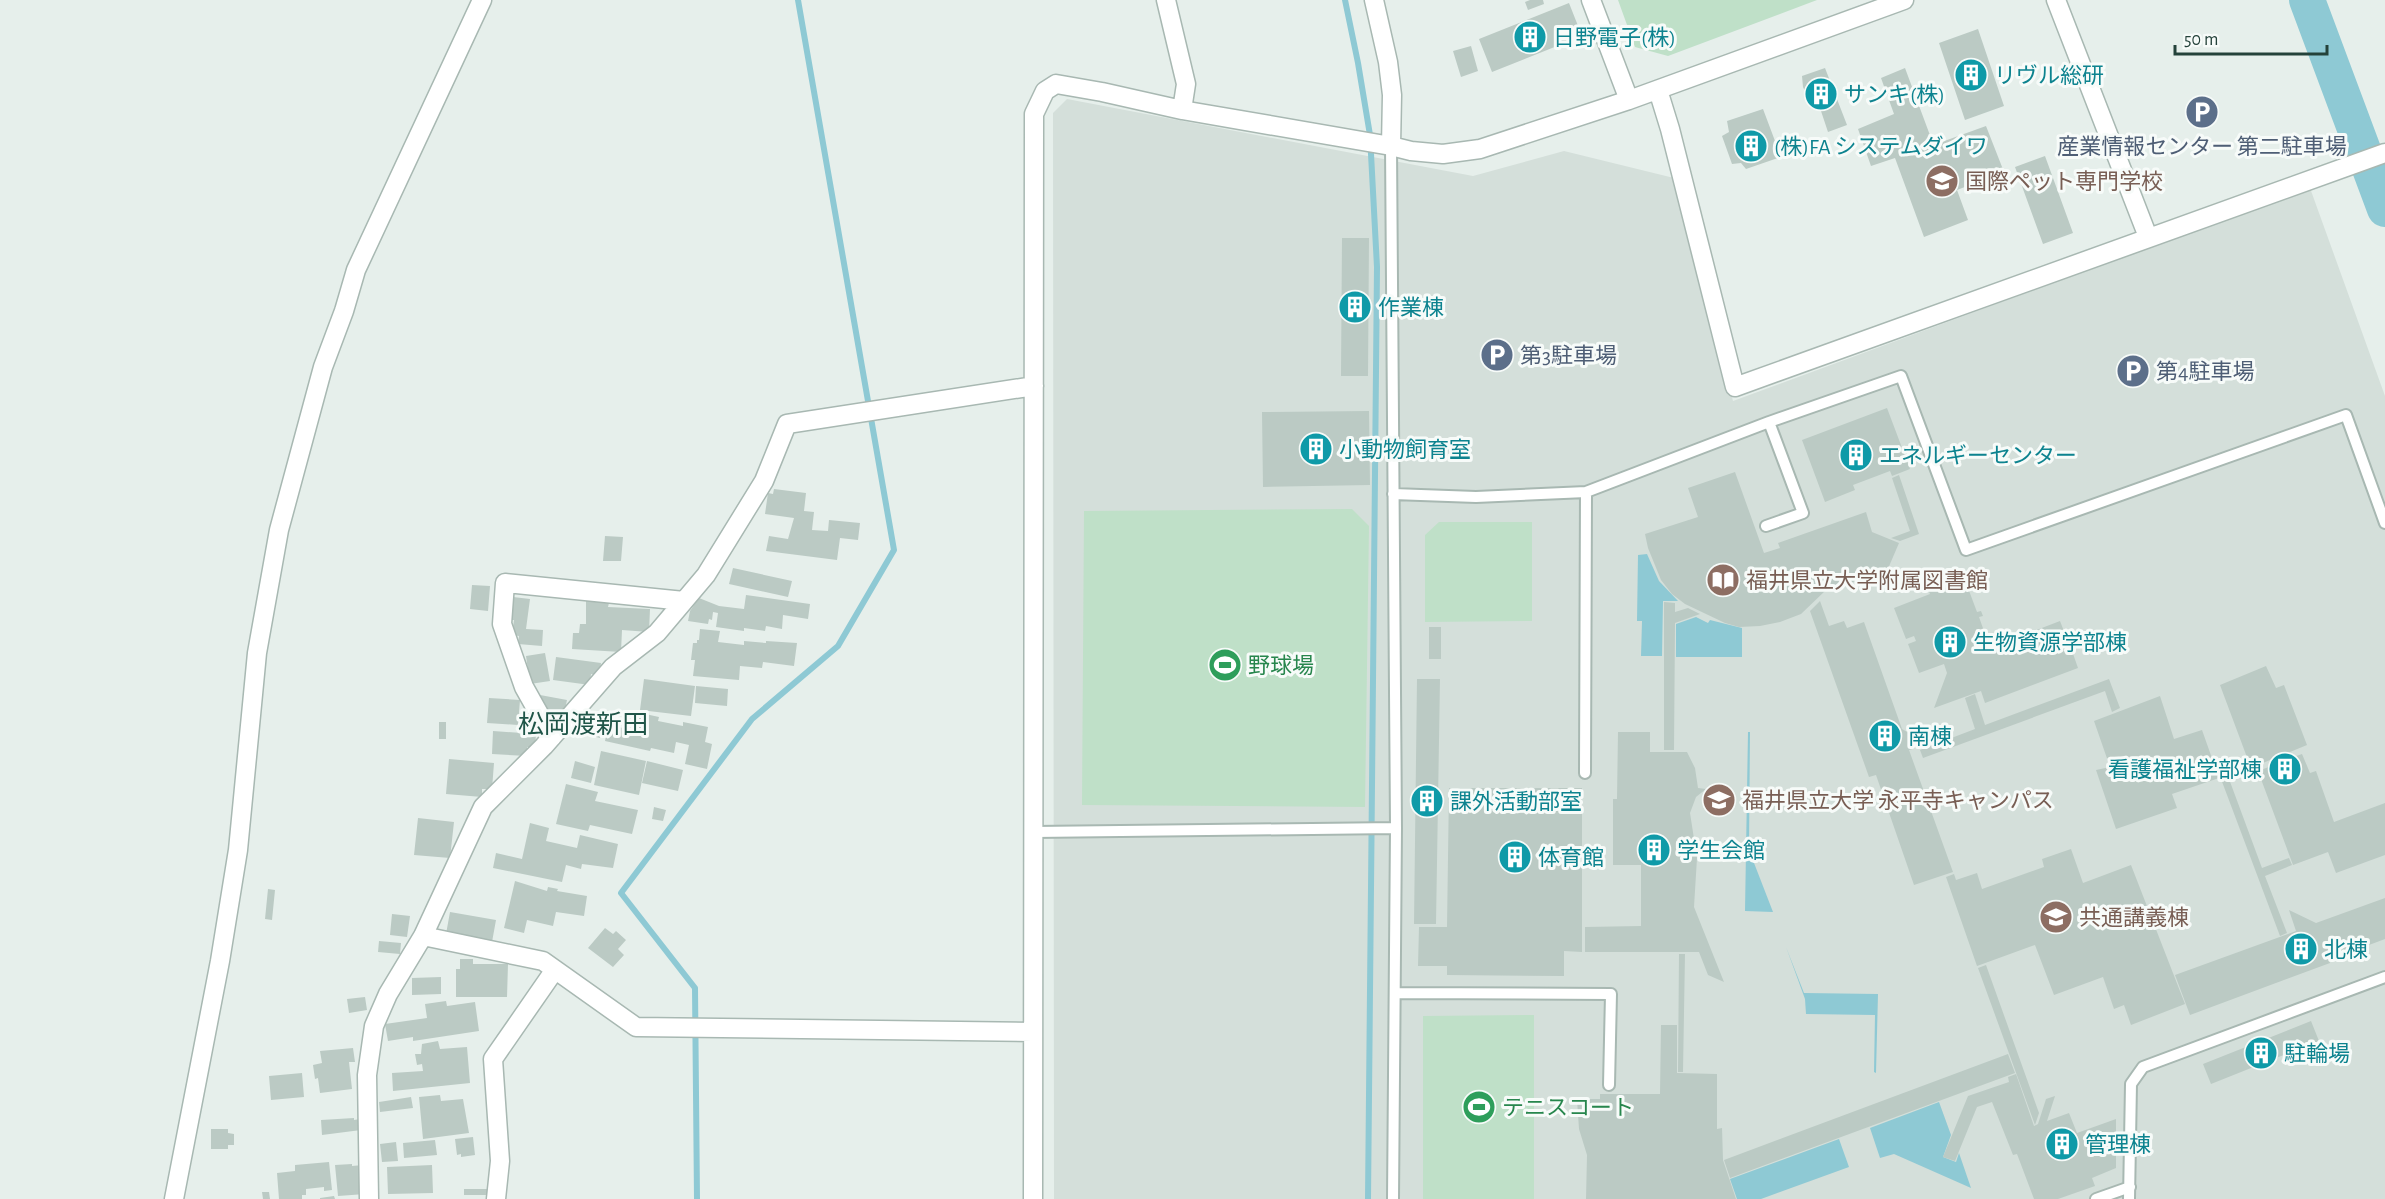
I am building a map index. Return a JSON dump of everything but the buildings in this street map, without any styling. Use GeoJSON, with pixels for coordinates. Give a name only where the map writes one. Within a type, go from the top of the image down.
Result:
{"type":"FeatureCollection","features":[{"type":"Feature","properties":{"kind":"street"},"geometry":{"type":"LineString","coordinates":[[174,1199],[220,961],[238,850],[257,652],[279,530],[296,461],[323,367],[344,311],[356,270],[482,0]]}},
{"type":"Feature","properties":{"kind":"street"},"geometry":{"type":"LineString","coordinates":[[1166,0],[1186,84],[1182,110]]}},
{"type":"Feature","properties":{"kind":"street"},"geometry":{"type":"LineString","coordinates":[[1374,0],[1388,62],[1392,95],[1391,146]]}},
{"type":"Feature","properties":{"kind":"street"},"geometry":{"type":"LineString","coordinates":[[1591,0],[1629,100]]}},
{"type":"Feature","properties":{"kind":"street"},"geometry":{"type":"LineString","coordinates":[[1033,1199],[1034,114],[1045,91],[1056,84],[1072,86],[1182,110],[1411,151],[1443,154],[1480,149],[1629,100],[1904,0]]}},
{"type":"Feature","properties":{"kind":"street"},"geometry":{"type":"LineString","coordinates":[[2056,0],[2148,237]]}},
{"type":"Feature","properties":{"kind":"street"},"geometry":{"type":"LineString","coordinates":[[1658,90],[1735,387],[2385,153]]}},
{"type":"Feature","properties":{"kind":"street"},"geometry":{"type":"LineString","coordinates":[[369,1199],[367,1075],[374,1026],[388,994],[423,936],[483,807],[552,737],[613,666],[657,633],[706,575],[764,481],[788,424],[1034,386]]}},
{"type":"Feature","properties":{"kind":"street"},"geometry":{"type":"LineString","coordinates":[[552,737],[524,687],[502,624],[505,583],[684,601]]}},
{"type":"Feature","properties":{"kind":"street"},"geometry":{"type":"LineString","coordinates":[[423,936],[543,962],[636,1027],[1033,1032]]}},
{"type":"Feature","properties":{"kind":"street"},"geometry":{"type":"LineString","coordinates":[[496,1199],[500,1161],[493,1059],[554,971]]}},
{"type":"Feature","properties":{"kind":"lane"},"geometry":{"type":"LineString","coordinates":[[1391,146],[1396,828],[1393,1199]]}},
{"type":"Feature","properties":{"kind":"lane"},"geometry":{"type":"LineString","coordinates":[[1393,494],[1476,497],[1586,492],[1769,422],[1901,376],[1966,550],[2346,416],[2385,523]]}},
{"type":"Feature","properties":{"kind":"lane"},"geometry":{"type":"LineString","coordinates":[[1766,526],[1803,513],[1769,422]]}},
{"type":"Feature","properties":{"kind":"lane"},"geometry":{"type":"LineString","coordinates":[[1585,773],[1586,492]]}},
{"type":"Feature","properties":{"kind":"lane"},"geometry":{"type":"LineString","coordinates":[[1034,831],[1396,828]]}},
{"type":"Feature","properties":{"kind":"lane"},"geometry":{"type":"LineString","coordinates":[[2129,1199],[2131,1084],[2143,1067],[2385,977]]}},
{"type":"Feature","properties":{"kind":"lane"},"geometry":{"type":"LineString","coordinates":[[1395,993],[1611,994],[1609,1085]]}},
{"type":"Feature","properties":{"kind":"lane"},"geometry":{"type":"LineString","coordinates":[[2096,1199],[2130,1187]]}},
{"type":"Feature","properties":{"kind":"shaded area","name":"福井県立大学 永平寺キャンパス"},"geometry":{"type":"Polygon","coordinates":[[[1067,99],[1473,176],[1564,151],[1674,178],[1733,401],[2310,188],[2385,396],[2385,1199],[1054,1199],[1053,113],[1067,99]]]}},
{"type":"Feature","properties":{"kind":"green space"},"geometry":{"type":"Polygon","coordinates":[[[1618,0],[1817,0],[1668,56],[1635,47],[1618,0]]]}},
{"type":"Feature","properties":{"kind":"green space","name":"野球場"},"geometry":{"type":"Polygon","coordinates":[[[1352,509],[1369,526],[1365,807],[1082,805],[1084,511],[1352,509]]]}},
{"type":"Feature","properties":{"kind":"green space"},"geometry":{"type":"Polygon","coordinates":[[[1439,522],[1532,522],[1532,621],[1425,622],[1425,535],[1439,522]]]}},
{"type":"Feature","properties":{"kind":"green space","name":"テニスコート"},"geometry":{"type":"Polygon","coordinates":[[[1534,1015],[1534,1199],[1423,1199],[1423,1016],[1534,1015]]]}},
{"type":"Feature","properties":{"kind":"water"},"geometry":{"type":"Polygon","coordinates":[[[1647,554],[1659,581],[1678,601],[1663,601],[1662,656],[1641,656],[1642,621],[1637,621],[1638,555],[1647,554]]]}},
{"type":"Feature","properties":{"kind":"water"},"geometry":{"type":"Polygon","coordinates":[[[1696,617],[1708,623],[1710,620],[1742,628],[1742,657],[1676,657],[1676,624],[1696,617]]]}},
{"type":"Feature","properties":{"kind":"water"},"geometry":{"type":"Polygon","coordinates":[[[1748,732],[1750,732],[1749,850],[1773,912],[1745,911],[1748,732]]]}},
{"type":"Feature","properties":{"kind":"water"},"geometry":{"type":"Polygon","coordinates":[[[1786,947],[1804,993],[1878,994],[1876,1073],[1874,1072],[1875,1015],[1806,1014],[1805,999],[1786,947]]]}},
{"type":"Feature","properties":{"kind":"water"},"geometry":{"type":"Polygon","coordinates":[[[1939,1102],[1951,1135],[1943,1157],[1956,1162],[1959,1153],[1971,1188],[1894,1154],[1880,1158],[1870,1128],[1939,1102]]]}},
{"type":"Feature","properties":{"kind":"water"},"geometry":{"type":"Polygon","coordinates":[[[1839,1139],[1849,1167],[1761,1199],[1737,1199],[1730,1179],[1839,1139]]]}},
{"type":"Feature","properties":{"kind":"waterway"},"geometry":{"type":"LineString","coordinates":[[697,1199],[695,988],[621,893],[752,719],[838,646],[894,550],[798,0]]}},
{"type":"Feature","properties":{"kind":"waterway"},"geometry":{"type":"LineString","coordinates":[[1345,0],[1370,135],[1377,267],[1368,1199]]}},
{"type":"Feature","properties":{"kind":"waterway"},"geometry":{"type":"LineString","coordinates":[[2307,0],[2385,209]]}},
{"type":"Feature","properties":{"kind":"place","name":"日野電子(株)"},"geometry":{"type":"Point","coordinates":[1530,37]}},
{"type":"Feature","properties":{"kind":"place","name":"リヴル総研"},"geometry":{"type":"Point","coordinates":[1971,75]}},
{"type":"Feature","properties":{"kind":"place","name":"サンキ(株)"},"geometry":{"type":"Point","coordinates":[1821,94]}},
{"type":"Feature","properties":{"kind":"place","name":"産業情報センター 第二駐車場"},"geometry":{"type":"Point","coordinates":[2202,112]}},
{"type":"Feature","properties":{"kind":"place","name":"(株)FA システムダイワ"},"geometry":{"type":"Point","coordinates":[1751,146]}},
{"type":"Feature","properties":{"kind":"place","name":"国際ペット専門学校"},"geometry":{"type":"Point","coordinates":[1942,181]}},
{"type":"Feature","properties":{"kind":"place","name":"作業棟"},"geometry":{"type":"Point","coordinates":[1355,307]}},
{"type":"Feature","properties":{"kind":"place","name":"第3駐車場"},"geometry":{"type":"Point","coordinates":[1497,355]}},
{"type":"Feature","properties":{"kind":"place","name":"第4駐車場"},"geometry":{"type":"Point","coordinates":[2133,371]}},
{"type":"Feature","properties":{"kind":"place","name":"小動物飼育室"},"geometry":{"type":"Point","coordinates":[1316,449]}},
{"type":"Feature","properties":{"kind":"place","name":"エネルギーセンター"},"geometry":{"type":"Point","coordinates":[1856,455]}},
{"type":"Feature","properties":{"kind":"place","name":"福井県立大学附属図書館"},"geometry":{"type":"Point","coordinates":[1723,580]}},
{"type":"Feature","properties":{"kind":"place","name":"生物資源学部棟"},"geometry":{"type":"Point","coordinates":[1950,642]}},
{"type":"Feature","properties":{"kind":"place","name":"野球場"},"geometry":{"type":"Point","coordinates":[1225,665]}},
{"type":"Feature","properties":{"kind":"place","name":"南棟"},"geometry":{"type":"Point","coordinates":[1885,736]}},
{"type":"Feature","properties":{"kind":"place","name":"看護福祉学部棟"},"geometry":{"type":"Point","coordinates":[2285,769]}},
{"type":"Feature","properties":{"kind":"place","name":"福井県立大学 永平寺キャンパス"},"geometry":{"type":"Point","coordinates":[1719,800]}},
{"type":"Feature","properties":{"kind":"place","name":"課外活動部室"},"geometry":{"type":"Point","coordinates":[1427,801]}},
{"type":"Feature","properties":{"kind":"place","name":"学生会館"},"geometry":{"type":"Point","coordinates":[1654,850]}},
{"type":"Feature","properties":{"kind":"place","name":"体育館"},"geometry":{"type":"Point","coordinates":[1515,857]}},
{"type":"Feature","properties":{"kind":"place","name":"共通講義棟"},"geometry":{"type":"Point","coordinates":[2056,917]}},
{"type":"Feature","properties":{"kind":"place","name":"北棟"},"geometry":{"type":"Point","coordinates":[2301,949]}},
{"type":"Feature","properties":{"kind":"place","name":"駐輪場"},"geometry":{"type":"Point","coordinates":[2261,1053]}},
{"type":"Feature","properties":{"kind":"place","name":"テニスコート"},"geometry":{"type":"Point","coordinates":[1479,1107]}},
{"type":"Feature","properties":{"kind":"place","name":"管理棟"},"geometry":{"type":"Point","coordinates":[2062,1144]}},
{"type":"Feature","properties":{"kind":"district","name":"松岡渡新田"},"geometry":{"type":"Point","coordinates":[583,724]}}]}
